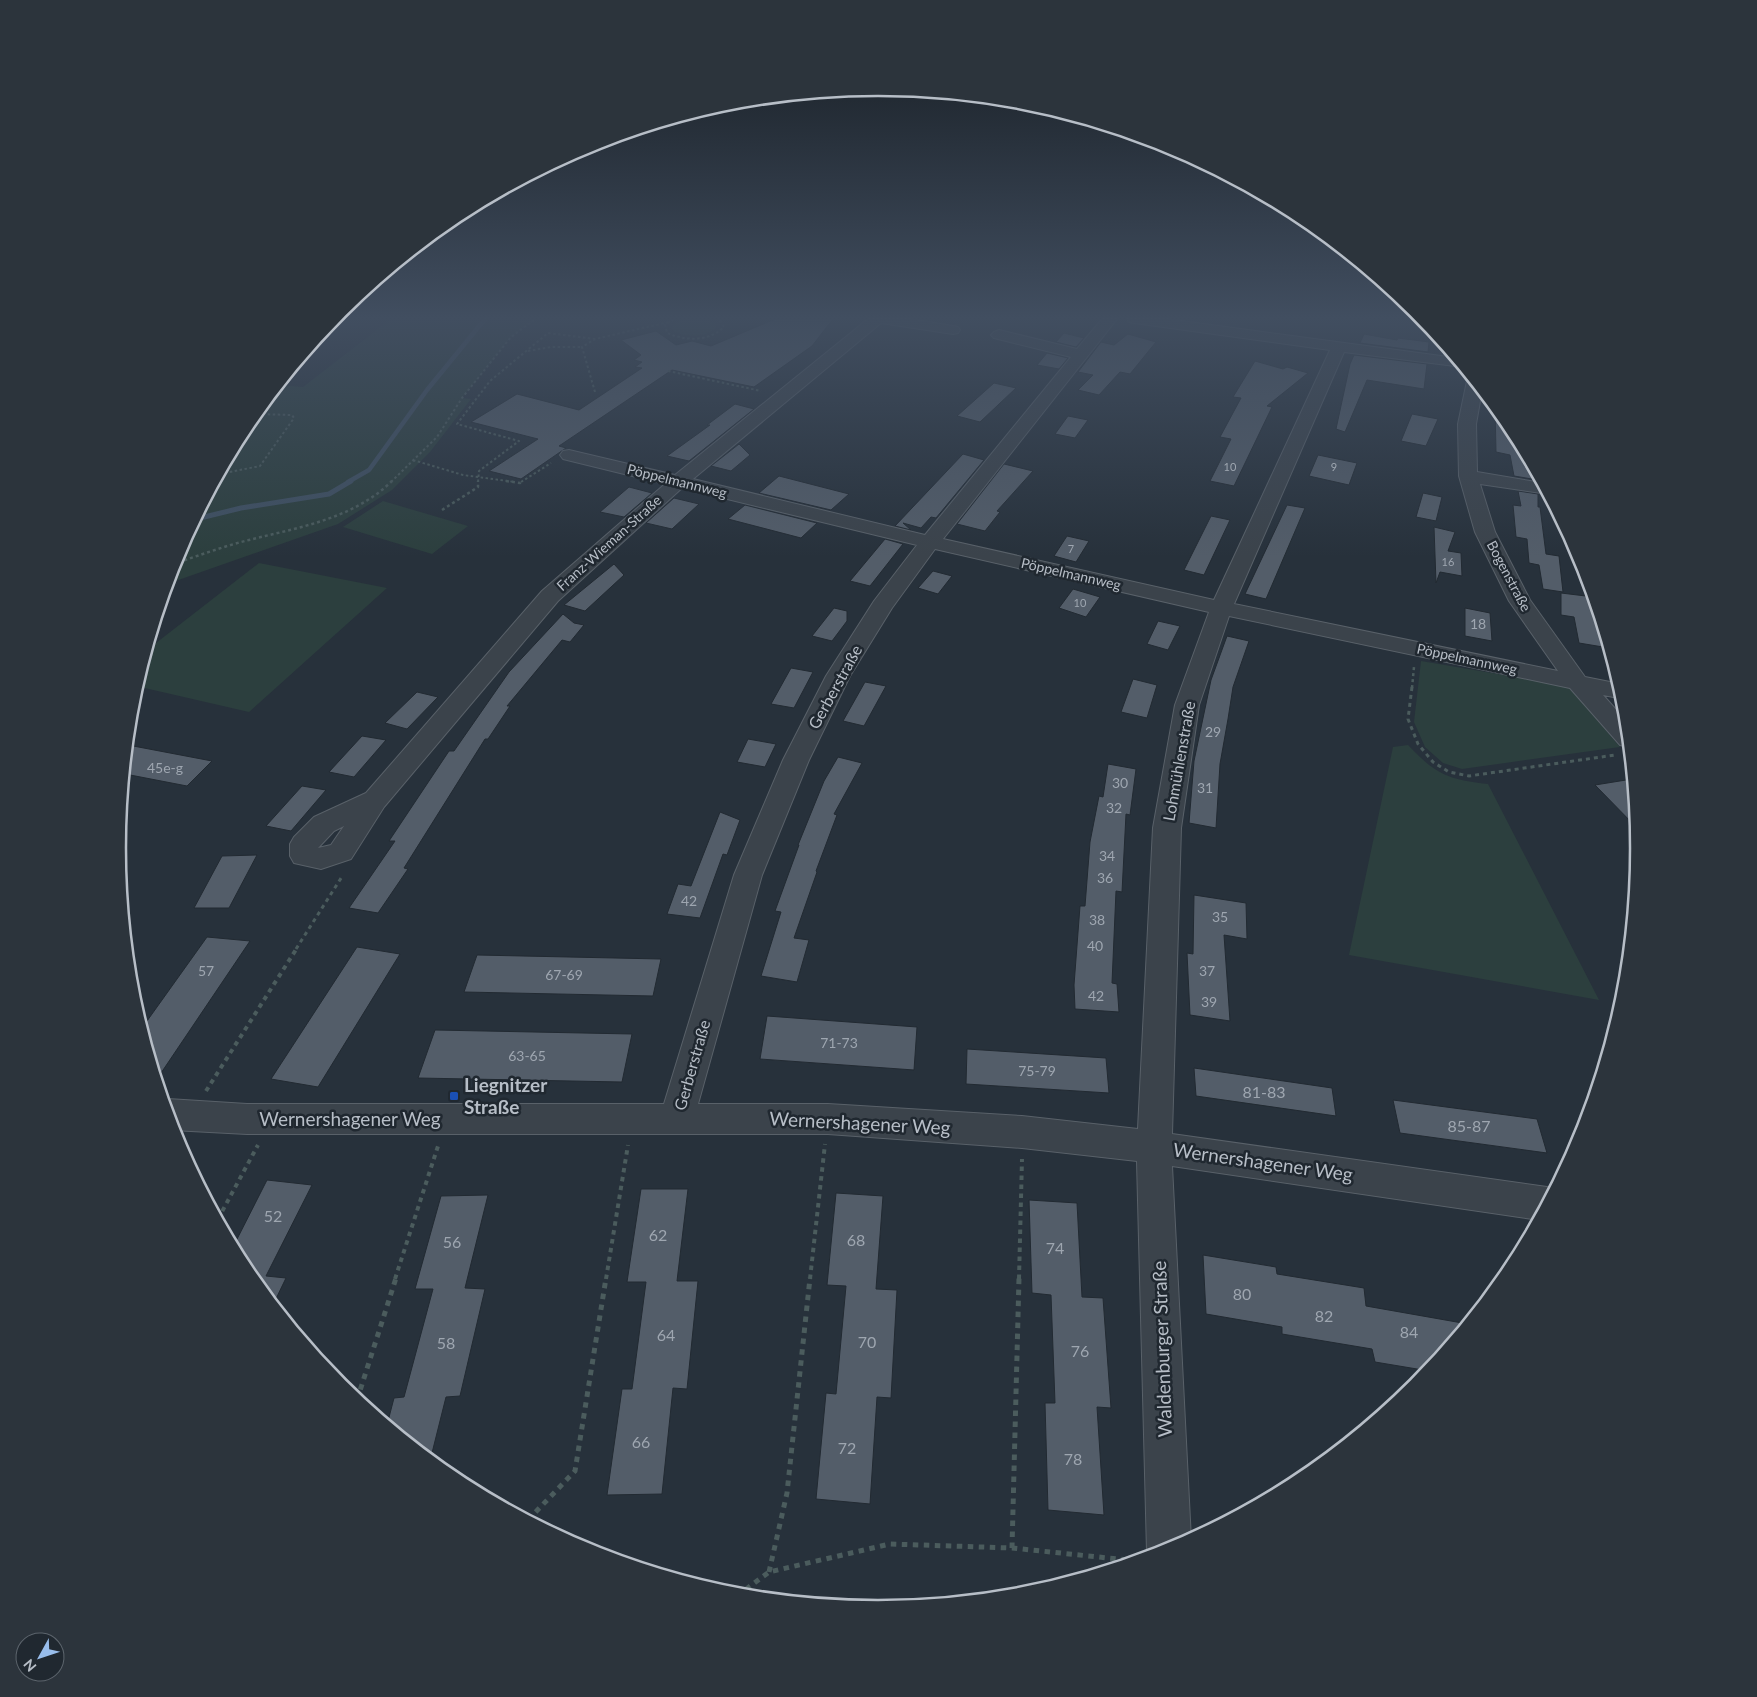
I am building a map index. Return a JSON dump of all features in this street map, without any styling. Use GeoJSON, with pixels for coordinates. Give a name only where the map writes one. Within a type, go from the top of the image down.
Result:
{"type":"FeatureCollection","features":[{"type":"Feature","properties":{"kind":"street","name":"Franz-Wieman-Straße"},"geometry":{"type":"LineString","coordinates":[[375,800],[324,824],[304,844],[304,856],[321,859],[341,852],[375,800],[550,596],[679,481],[780,398]]}},
{"type":"Feature","properties":{"kind":"street","name":"Gerberstraße"},"geometry":{"type":"LineString","coordinates":[[677,1118],[748,875],[796,760],[838,676],[882,606],[930,542],[1047,398]]}},
{"type":"Feature","properties":{"kind":"street","name":"Lohmühlenstraße"},"geometry":{"type":"LineString","coordinates":[[1154,1146],[1167,828],[1187,705],[1221,608],[1315,398]]}},
{"type":"Feature","properties":{"kind":"street","name":"Bogenstraße"},"geometry":{"type":"LineString","coordinates":[[1472,398],[1467,424],[1468,476],[1485,532],[1520,601],[1623,744]]}},
{"type":"Feature","properties":{"kind":"street","name":"Pöppelmannweg"},"geometry":{"type":"LineString","coordinates":[[569,454],[930,542],[1221,608],[1613,690]]}},
{"type":"Feature","properties":{"kind":"street"},"geometry":{"type":"LineString","coordinates":[[1468,476],[1538,488]]}},
{"type":"Feature","properties":{"kind":"street","name":"Wernershagener Weg"},"geometry":{"type":"LineString","coordinates":[[179,1114],[272,1119],[828,1119],[1022,1132],[1154,1146],[1541,1203]]}},
{"type":"Feature","properties":{"kind":"street","name":"Waldenburger Straße"},"geometry":{"type":"LineString","coordinates":[[1154,1146],[1169,1542]]}},
{"type":"Feature","properties":{"kind":"path"},"geometry":{"type":"LineString","coordinates":[[184,560],[248,540],[308,526],[343,514],[380,493],[437,437],[462,398]]}},
{"type":"Feature","properties":{"kind":"path"},"geometry":{"type":"LineString","coordinates":[[442,510],[478,487],[479,471],[519,441],[457,424],[477,398]]}},
{"type":"Feature","properties":{"kind":"path"},"geometry":{"type":"LineString","coordinates":[[227,473],[260,466],[294,418],[292,416],[265,415]]}},
{"type":"Feature","properties":{"kind":"path"},"geometry":{"type":"LineString","coordinates":[[413,460],[462,475],[520,483],[565,454],[569,454]]}},
{"type":"Feature","properties":{"kind":"path"},"geometry":{"type":"LineString","coordinates":[[1416,649],[1408,720],[1418,744],[1433,762],[1449,772],[1469,776],[1624,747]]}},
{"type":"Feature","properties":{"kind":"path"},"geometry":{"type":"LineString","coordinates":[[179,1114],[343,876],[341,852]]}},
{"type":"Feature","properties":{"kind":"path"},"geometry":{"type":"LineString","coordinates":[[360,1392],[447,1118]]}},
{"type":"Feature","properties":{"kind":"path"},"geometry":{"type":"LineString","coordinates":[[532,1516],[575,1471],[632,1118]]}},
{"type":"Feature","properties":{"kind":"path"},"geometry":{"type":"LineString","coordinates":[[221,1213],[272,1119]]}},
{"type":"Feature","properties":{"kind":"path"},"geometry":{"type":"LineString","coordinates":[[769,1572],[787,1493],[828,1119]]}},
{"type":"Feature","properties":{"kind":"path"},"geometry":{"type":"LineString","coordinates":[[1012,1548],[1022,1132]]}},
{"type":"Feature","properties":{"kind":"path"},"geometry":{"type":"LineString","coordinates":[[747,1588],[769,1572],[890,1544],[1012,1548],[1124,1559]]}},
{"type":"Feature","properties":{"kind":"green space"},"geometry":{"type":"Polygon","coordinates":[[[277,398],[471,399],[430,452],[392,490],[338,524],[176,581],[204,516],[227,472],[277,398]]]}},
{"type":"Feature","properties":{"kind":"green space"},"geometry":{"type":"Polygon","coordinates":[[[383,501],[468,526],[432,554],[343,527],[383,501]]]}},
{"type":"Feature","properties":{"kind":"green space"},"geometry":{"type":"Polygon","coordinates":[[[259,563],[387,588],[249,712],[144,688],[155,644],[259,563]]]}},
{"type":"Feature","properties":{"kind":"green space"},"geometry":{"type":"Polygon","coordinates":[[[1421,661],[1568,686],[1620,747],[1462,769],[1443,763],[1425,747],[1414,722],[1421,661]]]}},
{"type":"Feature","properties":{"kind":"green space"},"geometry":{"type":"Polygon","coordinates":[[[1408,745],[1426,763],[1444,774],[1453,778],[1488,784],[1599,1000],[1349,955],[1393,747],[1408,745]]]}},
{"type":"Feature","properties":{"kind":"building"},"geometry":{"type":"Polygon","coordinates":[[[510,398],[533,398],[579,410],[597,398],[630,398],[559,446],[566,448],[521,479],[489,471],[538,439],[471,422],[510,398]]]}},
{"type":"Feature","properties":{"kind":"building"},"geometry":{"type":"Polygon","coordinates":[[[977,398],[1005,398],[980,422],[957,416],[977,398]]]}},
{"type":"Feature","properties":{"kind":"building"},"geometry":{"type":"Polygon","coordinates":[[[1241,398],[1277,398],[1267,406],[1272,407],[1234,486],[1210,481],[1231,439],[1220,437],[1241,398]]]}},
{"type":"Feature","properties":{"kind":"building"},"geometry":{"type":"Polygon","coordinates":[[[1343,398],[1359,398],[1345,432],[1336,429],[1343,398]]]}},
{"type":"Feature","properties":{"kind":"building"},"geometry":{"type":"Polygon","coordinates":[[[735,404],[754,409],[689,461],[667,456],[710,425],[707,425],[735,404]]]}},
{"type":"Feature","properties":{"kind":"building"},"geometry":{"type":"Polygon","coordinates":[[[1412,414],[1438,419],[1426,446],[1401,441],[1412,414]]]}},
{"type":"Feature","properties":{"kind":"building"},"geometry":{"type":"Polygon","coordinates":[[[1068,416],[1088,420],[1075,438],[1055,434],[1068,416]]]}},
{"type":"Feature","properties":{"kind":"building"},"geometry":{"type":"Polygon","coordinates":[[[1495,419],[1534,479],[1514,476],[1510,455],[1496,452],[1495,419]]]}},
{"type":"Feature","properties":{"kind":"building"},"geometry":{"type":"Polygon","coordinates":[[[739,444],[750,455],[731,471],[711,466],[739,444]]]}},
{"type":"Feature","properties":{"kind":"building"},"geometry":{"type":"Polygon","coordinates":[[[963,454],[984,460],[936,518],[931,517],[921,528],[903,523],[911,530],[895,526],[963,454]]]}},
{"type":"Feature","properties":{"kind":"building"},"geometry":{"type":"Polygon","coordinates":[[[1318,455],[1357,463],[1349,485],[1309,476],[1318,455]]]}},
{"type":"Feature","properties":{"kind":"building"},"geometry":{"type":"Polygon","coordinates":[[[1004,464],[1033,471],[997,511],[1000,512],[985,531],[957,524],[1004,464]]]}},
{"type":"Feature","properties":{"kind":"building"},"geometry":{"type":"Polygon","coordinates":[[[779,476],[849,494],[831,510],[759,493],[779,476]]]}},
{"type":"Feature","properties":{"kind":"building"},"geometry":{"type":"Polygon","coordinates":[[[629,487],[652,493],[624,517],[600,512],[629,487]]]}},
{"type":"Feature","properties":{"kind":"building"},"geometry":{"type":"Polygon","coordinates":[[[1518,491],[1538,494],[1538,507],[1540,507],[1546,554],[1559,556],[1563,592],[1543,589],[1539,565],[1529,563],[1527,539],[1516,537],[1513,505],[1521,506],[1518,491]]]}},
{"type":"Feature","properties":{"kind":"building"},"geometry":{"type":"Polygon","coordinates":[[[1423,493],[1442,497],[1436,521],[1416,517],[1423,493]]]}},
{"type":"Feature","properties":{"kind":"building"},"geometry":{"type":"Polygon","coordinates":[[[674,498],[699,504],[672,529],[646,523],[674,498]]]}},
{"type":"Feature","properties":{"kind":"building"},"geometry":{"type":"Polygon","coordinates":[[[745,505],[817,523],[801,538],[728,519],[745,505]]]}},
{"type":"Feature","properties":{"kind":"building"},"geometry":{"type":"Polygon","coordinates":[[[1287,505],[1305,508],[1266,599],[1245,594],[1287,505]]]}},
{"type":"Feature","properties":{"kind":"building"},"geometry":{"type":"Polygon","coordinates":[[[1211,516],[1230,520],[1204,575],[1184,570],[1211,516]]]}},
{"type":"Feature","properties":{"kind":"building"},"geometry":{"type":"Polygon","coordinates":[[[1434,527],[1455,532],[1448,551],[1461,553],[1462,576],[1440,572],[1436,583],[1434,527]]]}},
{"type":"Feature","properties":{"kind":"building"},"geometry":{"type":"Polygon","coordinates":[[[1067,536],[1089,541],[1076,562],[1054,556],[1067,536]]]}},
{"type":"Feature","properties":{"kind":"building"},"geometry":{"type":"Polygon","coordinates":[[[885,539],[903,544],[870,586],[850,581],[885,539]]]}},
{"type":"Feature","properties":{"kind":"building"},"geometry":{"type":"Polygon","coordinates":[[[614,564],[624,575],[585,611],[564,605],[614,564]]]}},
{"type":"Feature","properties":{"kind":"building"},"geometry":{"type":"Polygon","coordinates":[[[933,571],[952,576],[938,594],[918,588],[933,571]]]}},
{"type":"Feature","properties":{"kind":"building"},"geometry":{"type":"Polygon","coordinates":[[[1073,589],[1100,597],[1086,617],[1059,608],[1073,589]]]}},
{"type":"Feature","properties":{"kind":"building"},"geometry":{"type":"Polygon","coordinates":[[[1561,593],[1587,596],[1603,647],[1579,643],[1574,617],[1561,615],[1561,593]]]}},
{"type":"Feature","properties":{"kind":"building"},"geometry":{"type":"Polygon","coordinates":[[[834,608],[847,611],[847,621],[832,641],[812,636],[834,608]]]}},
{"type":"Feature","properties":{"kind":"building"},"geometry":{"type":"Polygon","coordinates":[[[1465,608],[1490,613],[1492,641],[1465,636],[1465,608]]]}},
{"type":"Feature","properties":{"kind":"building"},"geometry":{"type":"Polygon","coordinates":[[[563,614],[574,623],[584,625],[570,642],[562,640],[507,706],[510,706],[488,739],[485,739],[404,868],[408,869],[378,913],[349,908],[395,841],[389,841],[449,751],[454,751],[509,672],[563,614]]]}},
{"type":"Feature","properties":{"kind":"building"},"geometry":{"type":"Polygon","coordinates":[[[1158,621],[1180,626],[1168,650],[1147,644],[1158,621]]]}},
{"type":"Feature","properties":{"kind":"building"},"geometry":{"type":"Polygon","coordinates":[[[1227,636],[1249,641],[1233,687],[1220,764],[1216,828],[1189,823],[1194,761],[1211,680],[1227,636]]]}},
{"type":"Feature","properties":{"kind":"building"},"geometry":{"type":"Polygon","coordinates":[[[791,668],[813,672],[794,708],[771,704],[791,668]]]}},
{"type":"Feature","properties":{"kind":"building"},"geometry":{"type":"Polygon","coordinates":[[[1133,679],[1157,685],[1147,718],[1121,712],[1133,679]]]}},
{"type":"Feature","properties":{"kind":"building"},"geometry":{"type":"Polygon","coordinates":[[[865,682],[886,686],[864,726],[843,721],[865,682]]]}},
{"type":"Feature","properties":{"kind":"building"},"geometry":{"type":"Polygon","coordinates":[[[417,692],[438,697],[407,729],[385,723],[417,692]]]}},
{"type":"Feature","properties":{"kind":"building"},"geometry":{"type":"Polygon","coordinates":[[[362,736],[386,740],[354,777],[329,772],[362,736]]]}},
{"type":"Feature","properties":{"kind":"building"},"geometry":{"type":"Polygon","coordinates":[[[748,739],[776,744],[765,767],[737,762],[748,739]]]}},
{"type":"Feature","properties":{"kind":"building"},"geometry":{"type":"Polygon","coordinates":[[[134,746],[212,761],[187,786],[130,775],[134,746]]]}},
{"type":"Feature","properties":{"kind":"building"},"geometry":{"type":"Polygon","coordinates":[[[838,757],[862,763],[834,814],[837,815],[794,938],[809,940],[797,982],[761,976],[781,912],[775,911],[798,845],[824,781],[838,757]]]}},
{"type":"Feature","properties":{"kind":"building"},"geometry":{"type":"Polygon","coordinates":[[[1108,764],[1136,769],[1130,815],[1126,814],[1122,892],[1116,891],[1112,983],[1117,984],[1119,1012],[1075,1009],[1074,985],[1080,906],[1085,906],[1090,842],[1099,796],[1103,797],[1108,764]]]}},
{"type":"Feature","properties":{"kind":"building"},"geometry":{"type":"Polygon","coordinates":[[[1627,781],[1630,821],[1595,785],[1627,781]]]}},
{"type":"Feature","properties":{"kind":"building"},"geometry":{"type":"Polygon","coordinates":[[[302,786],[326,790],[291,831],[266,826],[302,786]]]}},
{"type":"Feature","properties":{"kind":"building"},"geometry":{"type":"Polygon","coordinates":[[[720,812],[740,820],[727,855],[723,854],[700,918],[667,914],[678,884],[691,886],[720,812]]]}},
{"type":"Feature","properties":{"kind":"building"},"geometry":{"type":"Polygon","coordinates":[[[257,855],[229,908],[194,908],[222,856],[257,855]]]}},
{"type":"Feature","properties":{"kind":"building"},"geometry":{"type":"Polygon","coordinates":[[[1194,895],[1246,903],[1247,939],[1224,935],[1230,1021],[1190,1015],[1187,953],[1193,954],[1194,895]]]}},
{"type":"Feature","properties":{"kind":"building"},"geometry":{"type":"Polygon","coordinates":[[[207,937],[250,941],[161,1073],[147,1021],[207,937]]]}},
{"type":"Feature","properties":{"kind":"building"},"geometry":{"type":"Polygon","coordinates":[[[357,947],[400,954],[318,1087],[271,1079],[357,947]]]}},
{"type":"Feature","properties":{"kind":"building"},"geometry":{"type":"Polygon","coordinates":[[[477,955],[661,959],[653,996],[464,992],[477,955]]]}},
{"type":"Feature","properties":{"kind":"building"},"geometry":{"type":"Polygon","coordinates":[[[767,1016],[917,1027],[914,1070],[760,1059],[767,1016]]]}},
{"type":"Feature","properties":{"kind":"building"},"geometry":{"type":"Polygon","coordinates":[[[435,1030],[632,1034],[622,1082],[418,1078],[435,1030]]]}},
{"type":"Feature","properties":{"kind":"building"},"geometry":{"type":"Polygon","coordinates":[[[967,1049],[1106,1058],[1109,1093],[966,1084],[967,1049]]]}},
{"type":"Feature","properties":{"kind":"building"},"geometry":{"type":"Polygon","coordinates":[[[1194,1068],[1332,1088],[1336,1116],[1196,1096],[1194,1068]]]}},
{"type":"Feature","properties":{"kind":"building"},"geometry":{"type":"Polygon","coordinates":[[[1393,1100],[1537,1119],[1547,1153],[1400,1133],[1393,1100]]]}},
{"type":"Feature","properties":{"kind":"building"},"geometry":{"type":"Polygon","coordinates":[[[267,1180],[312,1185],[266,1276],[286,1278],[276,1298],[237,1240],[267,1180]]]}},
{"type":"Feature","properties":{"kind":"building"},"geometry":{"type":"Polygon","coordinates":[[[641,1189],[688,1189],[677,1281],[698,1281],[687,1389],[673,1388],[662,1494],[607,1495],[622,1389],[632,1389],[646,1282],[627,1282],[641,1189]]]}},
{"type":"Feature","properties":{"kind":"building"},"geometry":{"type":"Polygon","coordinates":[[[836,1193],[883,1196],[876,1289],[897,1290],[891,1398],[877,1397],[870,1504],[816,1499],[826,1393],[836,1394],[846,1286],[827,1285],[836,1193]]]}},
{"type":"Feature","properties":{"kind":"building"},"geometry":{"type":"Polygon","coordinates":[[[488,1195],[465,1288],[485,1289],[460,1396],[446,1397],[432,1453],[389,1419],[394,1398],[404,1397],[433,1289],[415,1289],[441,1196],[488,1195]]]}},
{"type":"Feature","properties":{"kind":"building"},"geometry":{"type":"Polygon","coordinates":[[[1029,1200],[1077,1203],[1082,1297],[1103,1298],[1111,1408],[1097,1407],[1104,1515],[1048,1510],[1045,1403],[1055,1403],[1051,1295],[1032,1293],[1029,1200]]]}},
{"type":"Feature","properties":{"kind":"building"},"geometry":{"type":"Polygon","coordinates":[[[1203,1255],[1276,1267],[1277,1274],[1364,1288],[1366,1306],[1461,1323],[1420,1369],[1375,1362],[1372,1349],[1282,1334],[1282,1327],[1206,1314],[1203,1255]]]}},
{"type":"Feature","properties":{"kind":"waterway"},"geometry":{"type":"LineString","coordinates":[[348,482],[369,470],[421,398]]}},
{"type":"Feature","properties":{"kind":"waterway"},"geometry":{"type":"LineString","coordinates":[[203,517],[241,508],[329,494],[351,481]]}},
{"type":"Feature","properties":{"kind":"place","name":"Liegnitzer Straße"},"geometry":{"type":"Point","coordinates":[454,1096]}}]}
